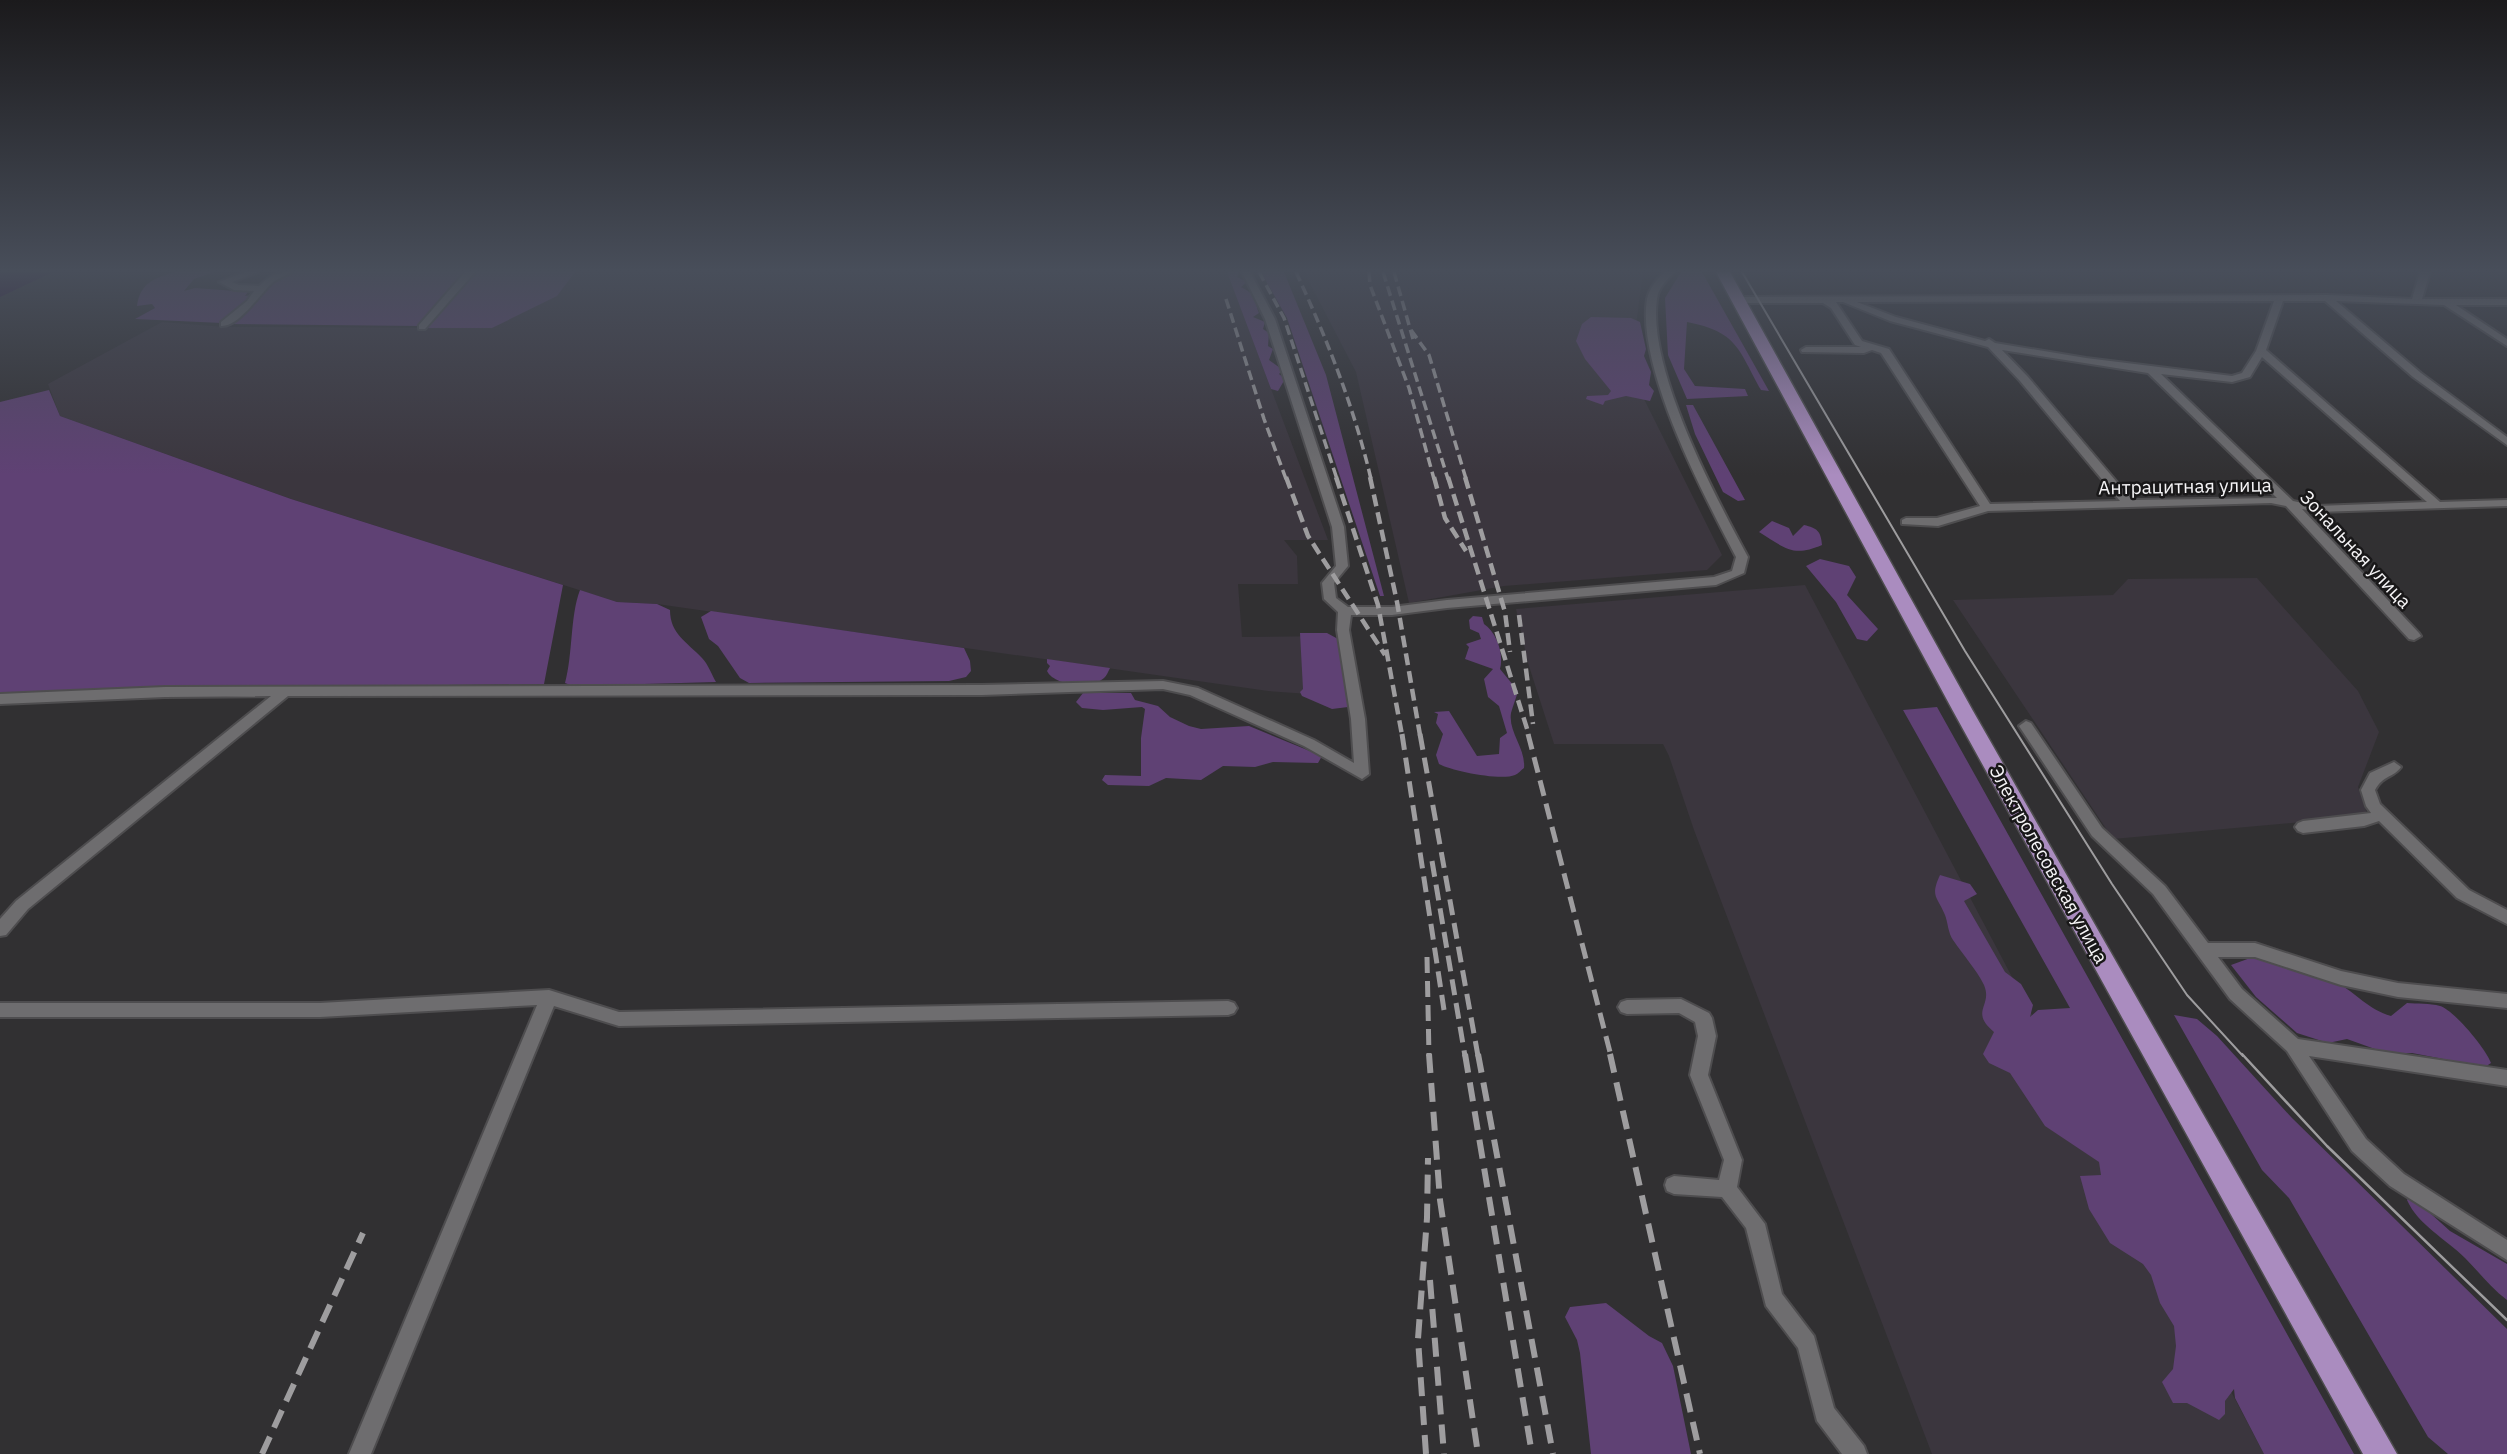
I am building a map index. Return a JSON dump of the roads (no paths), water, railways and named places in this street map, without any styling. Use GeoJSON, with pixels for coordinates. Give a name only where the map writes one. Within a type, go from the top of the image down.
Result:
{"type":"FeatureCollection","features":[{"type":"Feature","properties":{"kind":"main road","name":"Электролесовская улица"},"geometry":{"type":"LineString","coordinates":[[1762,340],[1963,711],[2381,1454]]}},
{"type":"Feature","properties":{"kind":"street"},"geometry":{"type":"LineString","coordinates":[[1277,340],[1338,527],[1342,566],[1328,583],[1330,599],[1345,611],[1392,611],[1716,581],[1738,573],[1742,557],[1724,524],[1657,363],[1653,340]]}},
{"type":"Feature","properties":{"kind":"street"},"geometry":{"type":"LineString","coordinates":[[1857,340],[1885,351],[1987,508]]}},
{"type":"Feature","properties":{"kind":"street"},"geometry":{"type":"LineString","coordinates":[[1979,340],[2111,365],[2232,379],[2246,375],[2265,340]]}},
{"type":"Feature","properties":{"kind":"street"},"geometry":{"type":"LineString","coordinates":[[2376,340],[2417,375],[2507,442]]}},
{"type":"Feature","properties":{"kind":"street"},"geometry":{"type":"LineString","coordinates":[[1989,342],[2024,379],[2130,505]]}},
{"type":"Feature","properties":{"kind":"street"},"geometry":{"type":"LineString","coordinates":[[1806,350],[1864,350],[1873,346]]}},
{"type":"Feature","properties":{"kind":"street"},"geometry":{"type":"LineString","coordinates":[[2261,351],[2438,506]]}},
{"type":"Feature","properties":{"kind":"street","name":"Зональная улица"},"geometry":{"type":"LineString","coordinates":[[2150,369],[2290,504],[2414,636]]}},
{"type":"Feature","properties":{"kind":"street","name":"Антрацитная улица"},"geometry":{"type":"LineString","coordinates":[[1906,522],[1938,522],[1987,508],[2271,500],[2318,509],[2507,503]]}},
{"type":"Feature","properties":{"kind":"street"},"geometry":{"type":"LineString","coordinates":[[0,699],[165,692],[982,690],[1163,685],[1194,691],[1275,727],[1362,774],[1358,719],[1343,630],[1345,611]]}},
{"type":"Feature","properties":{"kind":"street"},"geometry":{"type":"LineString","coordinates":[[0,930],[22,905],[286,691]]}},
{"type":"Feature","properties":{"kind":"street"},"geometry":{"type":"LineString","coordinates":[[2026,726],[2097,832],[2160,890],[2236,994],[2292,1046],[2358,1145],[2397,1180],[2507,1251]]}},
{"type":"Feature","properties":{"kind":"street"},"geometry":{"type":"LineString","coordinates":[[2394,766],[2375,777],[2368,790],[2373,806],[2463,894],[2507,918]]}},
{"type":"Feature","properties":{"kind":"street"},"geometry":{"type":"LineString","coordinates":[[2303,827],[2364,821],[2381,815]]}},
{"type":"Feature","properties":{"kind":"street"},"geometry":{"type":"LineString","coordinates":[[2203,950],[2255,950],[2341,978],[2398,990],[2507,1001]]}},
{"type":"Feature","properties":{"kind":"street"},"geometry":{"type":"LineString","coordinates":[[0,1010],[320,1010],[549,997],[620,1019],[1228,1008]]}},
{"type":"Feature","properties":{"kind":"street"},"geometry":{"type":"LineString","coordinates":[[360,1454],[549,997]]}},
{"type":"Feature","properties":{"kind":"street"},"geometry":{"type":"LineString","coordinates":[[1626,1007],[1681,1006],[1703,1018],[1707,1036],[1699,1076],[1733,1160],[1727,1189]]}},
{"type":"Feature","properties":{"kind":"street"},"geometry":{"type":"LineString","coordinates":[[2292,1046],[2507,1078]]}},
{"type":"Feature","properties":{"kind":"street"},"geometry":{"type":"LineString","coordinates":[[1674,1185],[1727,1189],[1755,1224],[1773,1299],[1807,1343],[1825,1413],[1856,1454]]}},
{"type":"Feature","properties":{"kind":"tram line"},"geometry":{"type":"LineString","coordinates":[[1782,340],[1965,651],[2112,884],[2187,995],[2243,1056]]}},
{"type":"Feature","properties":{"kind":"tram line"},"geometry":{"type":"LineString","coordinates":[[2242,1054],[2327,1146],[2507,1320]]}},
{"type":"Feature","properties":{"kind":"railway"},"geometry":{"type":"LineString","coordinates":[[1239,340],[1286,479]]}},
{"type":"Feature","properties":{"kind":"railway"},"geometry":{"type":"LineString","coordinates":[[1291,340],[1337,479]]}},
{"type":"Feature","properties":{"kind":"railway"},"geometry":{"type":"LineString","coordinates":[[1325,340],[1339,374],[1371,479]]}},
{"type":"Feature","properties":{"kind":"railway"},"geometry":{"type":"LineString","coordinates":[[1391,340],[1409,388],[1434,479]]}},
{"type":"Feature","properties":{"kind":"railway"},"geometry":{"type":"LineString","coordinates":[[1404,340],[1448,479]]}},
{"type":"Feature","properties":{"kind":"railway"},"geometry":{"type":"LineString","coordinates":[[1418,340],[1429,355],[1466,479]]}},
{"type":"Feature","properties":{"kind":"railway"},"geometry":{"type":"LineString","coordinates":[[1286,477],[1308,536],[1385,655]]}},
{"type":"Feature","properties":{"kind":"railway"},"geometry":{"type":"LineString","coordinates":[[1336,477],[1378,605],[1402,735]]}},
{"type":"Feature","properties":{"kind":"railway"},"geometry":{"type":"LineString","coordinates":[[1370,477],[1397,602],[1420,735]]}},
{"type":"Feature","properties":{"kind":"railway"},"geometry":{"type":"LineString","coordinates":[[1434,477],[1445,518],[1466,551]]}},
{"type":"Feature","properties":{"kind":"railway"},"geometry":{"type":"LineString","coordinates":[[1448,477],[1529,735]]}},
{"type":"Feature","properties":{"kind":"railway"},"geometry":{"type":"LineString","coordinates":[[1465,477],[1505,612],[1510,652]]}},
{"type":"Feature","properties":{"kind":"railway"},"geometry":{"type":"LineString","coordinates":[[1519,615],[1533,724]]}},
{"type":"Feature","properties":{"kind":"railway"},"geometry":{"type":"LineString","coordinates":[[1402,734],[1444,1010]]}},
{"type":"Feature","properties":{"kind":"railway"},"geometry":{"type":"LineString","coordinates":[[1420,734],[1478,1056]]}},
{"type":"Feature","properties":{"kind":"railway"},"geometry":{"type":"LineString","coordinates":[[1528,734],[1611,1056]]}},
{"type":"Feature","properties":{"kind":"railway"},"geometry":{"type":"LineString","coordinates":[[1432,861],[1465,1056]]}},
{"type":"Feature","properties":{"kind":"railway"},"geometry":{"type":"LineString","coordinates":[[1427,957],[1429,1056]]}},
{"type":"Feature","properties":{"kind":"railway"},"geometry":{"type":"LineString","coordinates":[[1429,1054],[1440,1200],[1478,1454]]}},
{"type":"Feature","properties":{"kind":"railway"},"geometry":{"type":"LineString","coordinates":[[1465,1054],[1532,1454]]}},
{"type":"Feature","properties":{"kind":"railway"},"geometry":{"type":"LineString","coordinates":[[1478,1054],[1553,1454]]}},
{"type":"Feature","properties":{"kind":"railway"},"geometry":{"type":"LineString","coordinates":[[1610,1054],[1700,1454]]}},
{"type":"Feature","properties":{"kind":"railway"},"geometry":{"type":"LineString","coordinates":[[1426,1454],[1418,1339],[1427,1218],[1428,1158]]}},
{"type":"Feature","properties":{"kind":"railway"},"geometry":{"type":"LineString","coordinates":[[262,1454],[363,1233]]}},
{"type":"Feature","properties":{"kind":"railway"},"geometry":{"type":"LineString","coordinates":[[1430,1280],[1444,1454]]}}]}
